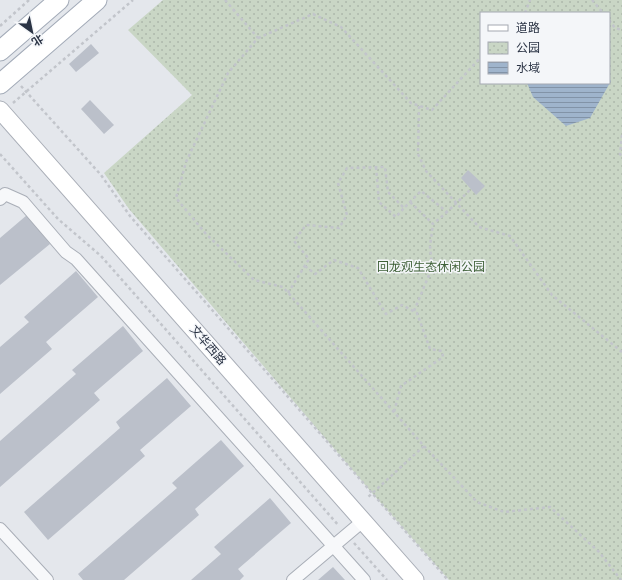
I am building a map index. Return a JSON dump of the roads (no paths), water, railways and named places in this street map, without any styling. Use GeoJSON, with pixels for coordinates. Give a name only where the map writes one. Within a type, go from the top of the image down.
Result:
{"type":"FeatureCollection","features":[{"type":"Feature","properties":{"kind":"main road"},"geometry":{"type":"LineString","coordinates":[[0,51],[59,0]]}},
{"type":"Feature","properties":{"kind":"main road"},"geometry":{"type":"LineString","coordinates":[[0,84],[97,0]]}},
{"type":"Feature","properties":{"kind":"street","name":"文华西路"},"geometry":{"type":"LineString","coordinates":[[1,111],[415,580]]}},
{"type":"Feature","properties":{"kind":"street"},"geometry":{"type":"LineString","coordinates":[[0,198],[5,194],[23,202],[66,252],[76,259],[364,580]]}},
{"type":"Feature","properties":{"kind":"street"},"geometry":{"type":"LineString","coordinates":[[293,580],[363,521]]}},
{"type":"Feature","properties":{"kind":"street"},"geometry":{"type":"LineString","coordinates":[[0,529],[47,580]]}},
{"type":"Feature","properties":{"kind":"water"},"geometry":{"type":"Polygon","coordinates":[[[527,84],[609,84],[590,118],[566,126],[533,97],[527,84]]]}},
{"type":"Feature","properties":{"kind":"park label","name":"回龙观生态休闲公园"},"geometry":{"type":"Point","coordinates":[431,267]}}]}
